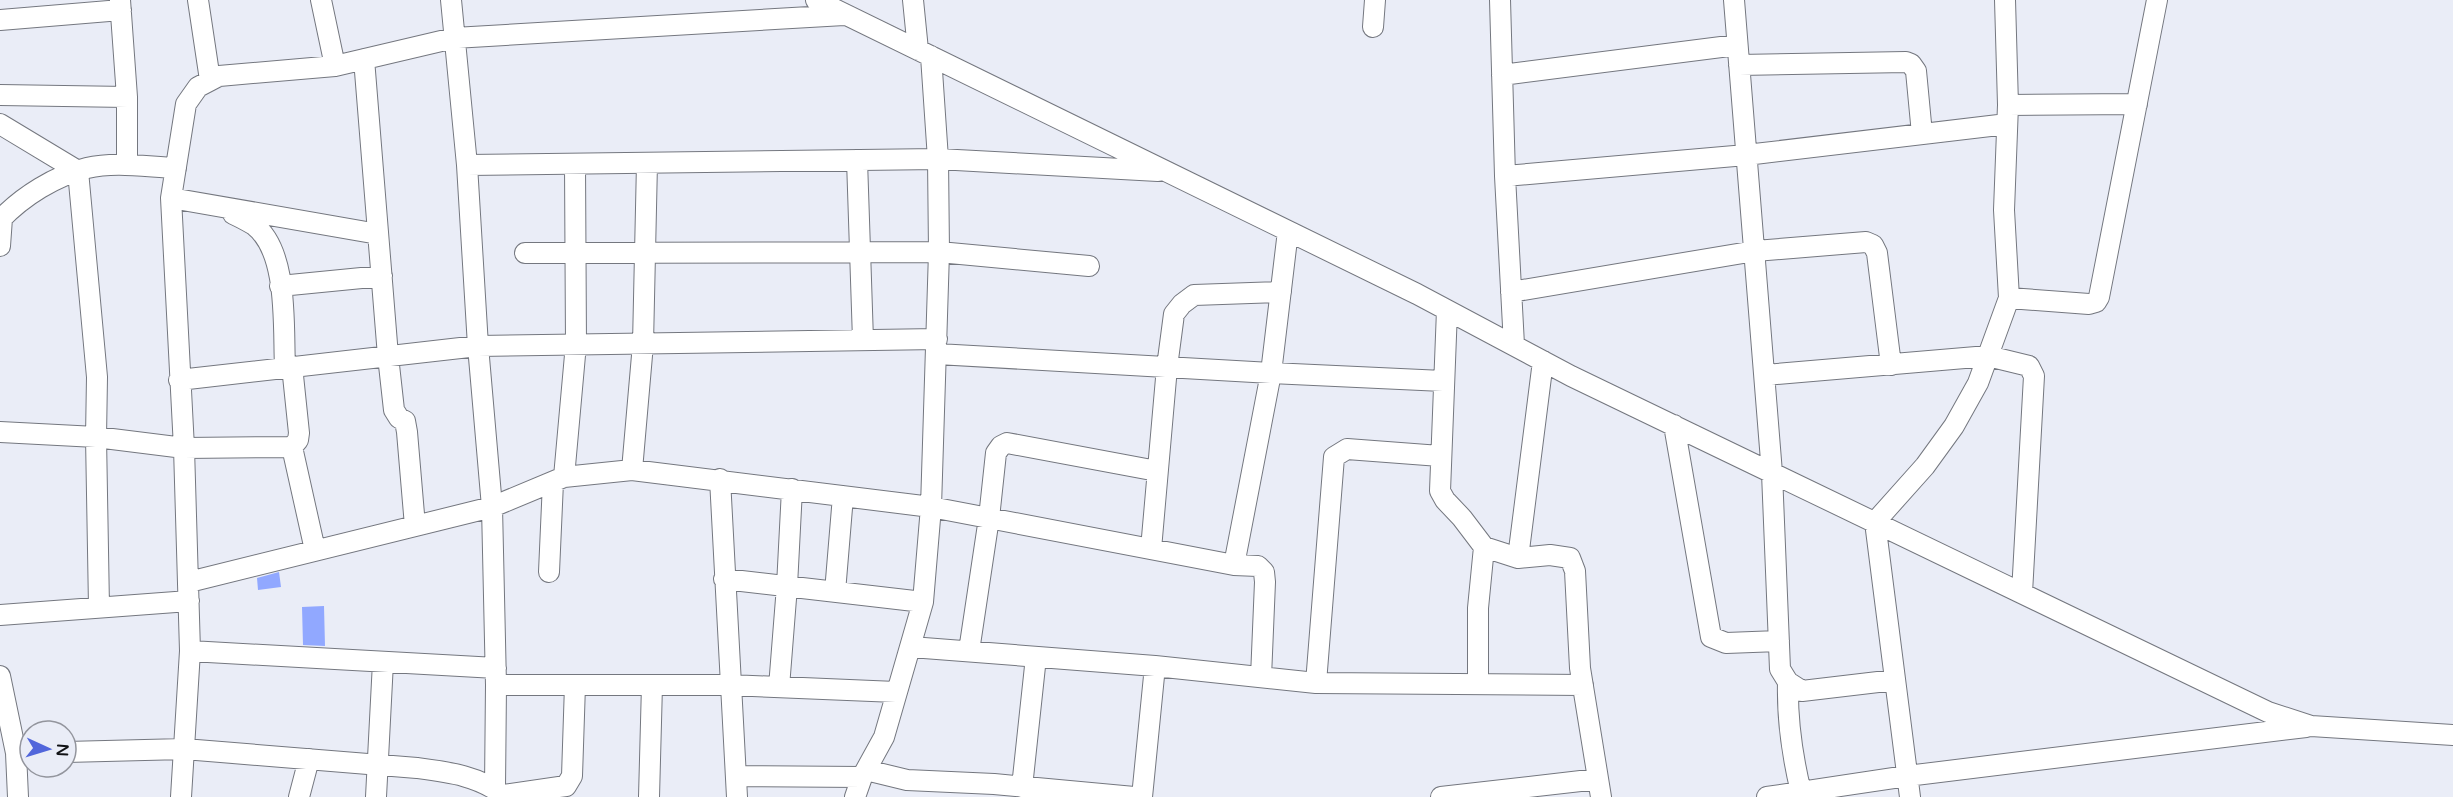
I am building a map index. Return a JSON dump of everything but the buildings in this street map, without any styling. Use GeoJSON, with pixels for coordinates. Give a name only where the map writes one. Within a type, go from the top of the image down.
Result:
{"type":"FeatureCollection","features":[{"type":"Feature","properties":{"kind":"street"},"geometry":{"type":"LineString","coordinates":[[198,0],[210,80]]}},
{"type":"Feature","properties":{"kind":"street"},"geometry":{"type":"LineString","coordinates":[[321,0],[335,66]]}},
{"type":"Feature","properties":{"kind":"street"},"geometry":{"type":"LineString","coordinates":[[451,0],[467,165],[478,346],[492,507],[501,793]]}},
{"type":"Feature","properties":{"kind":"street"},"geometry":{"type":"LineString","coordinates":[[816,0],[1167,171],[1674,425],[2268,712],[2311,726]]}},
{"type":"Feature","properties":{"kind":"street"},"geometry":{"type":"LineString","coordinates":[[855,797],[864,774],[884,737],[923,602],[931,507],[939,252],[938,159],[924,53],[913,0]]}},
{"type":"Feature","properties":{"kind":"street"},"geometry":{"type":"LineString","coordinates":[[1373,27],[1375,0]]}},
{"type":"Feature","properties":{"kind":"street"},"geometry":{"type":"LineString","coordinates":[[1500,0],[1505,176],[1514,345]]}},
{"type":"Feature","properties":{"kind":"street"},"geometry":{"type":"LineString","coordinates":[[1734,0],[1773,473],[1780,669],[1788,682],[1802,691],[1895,680]]}},
{"type":"Feature","properties":{"kind":"street"},"geometry":{"type":"LineString","coordinates":[[1910,797],[1875,522],[1925,466],[1954,426],[1978,382],[2009,298],[2004,210],[2008,115],[2005,0]]}},
{"type":"Feature","properties":{"kind":"street"},"geometry":{"type":"LineString","coordinates":[[2009,298],[2089,304],[2096,302],[2099,297],[2157,0]]}},
{"type":"Feature","properties":{"kind":"street"},"geometry":{"type":"LineString","coordinates":[[0,20],[121,5],[127,97],[127,165]]}},
{"type":"Feature","properties":{"kind":"street"},"geometry":{"type":"LineString","coordinates":[[181,797],[190,651],[189,591],[171,198],[186,104],[198,87],[219,76],[335,66],[454,38],[847,15]]}},
{"type":"Feature","properties":{"kind":"street"},"geometry":{"type":"LineString","coordinates":[[1502,75],[1737,45]]}},
{"type":"Feature","properties":{"kind":"street"},"geometry":{"type":"LineString","coordinates":[[364,59],[388,356],[394,410],[399,418],[405,421],[407,432],[414,526]]}},
{"type":"Feature","properties":{"kind":"street"},"geometry":{"type":"LineString","coordinates":[[1739,65],[1906,62],[1911,64],[1916,71],[1922,134]]}},
{"type":"Feature","properties":{"kind":"street"},"geometry":{"type":"LineString","coordinates":[[0,95],[127,97]]}},
{"type":"Feature","properties":{"kind":"street"},"geometry":{"type":"LineString","coordinates":[[1505,176],[1746,155],[1922,134],[2008,115],[2137,104]]}},
{"type":"Feature","properties":{"kind":"street"},"geometry":{"type":"LineString","coordinates":[[0,124],[78,171]]}},
{"type":"Feature","properties":{"kind":"street"},"geometry":{"type":"LineString","coordinates":[[467,165],[938,159],[1167,171]]}},
{"type":"Feature","properties":{"kind":"street"},"geometry":{"type":"LineString","coordinates":[[857,160],[863,340]]}},
{"type":"Feature","properties":{"kind":"street"},"geometry":{"type":"LineString","coordinates":[[632,470],[643,344],[647,163]]}},
{"type":"Feature","properties":{"kind":"street"},"geometry":{"type":"LineString","coordinates":[[549,572],[576,344],[575,164]]}},
{"type":"Feature","properties":{"kind":"street"},"geometry":{"type":"LineString","coordinates":[[0,246],[1,219],[39,188],[88,168],[127,165],[176,168]]}},
{"type":"Feature","properties":{"kind":"street"},"geometry":{"type":"LineString","coordinates":[[78,171],[97,377],[99,607]]}},
{"type":"Feature","properties":{"kind":"street"},"geometry":{"type":"LineString","coordinates":[[171,198],[378,234]]}},
{"type":"Feature","properties":{"kind":"street"},"geometry":{"type":"LineString","coordinates":[[0,432],[96,437],[184,448],[292,447],[298,440],[299,433],[288,367],[280,286],[273,250],[255,226],[226,209]]}},
{"type":"Feature","properties":{"kind":"street"},"geometry":{"type":"LineString","coordinates":[[1234,565],[1271,374],[1288,231]]}},
{"type":"Feature","properties":{"kind":"street"},"geometry":{"type":"LineString","coordinates":[[1512,292],[1755,251],[1856,241],[1866,242],[1873,245],[1877,253],[1891,364]]}},
{"type":"Feature","properties":{"kind":"street"},"geometry":{"type":"LineString","coordinates":[[525,253],[939,252],[1089,266]]}},
{"type":"Feature","properties":{"kind":"street"},"geometry":{"type":"LineString","coordinates":[[280,286],[382,276]]}},
{"type":"Feature","properties":{"kind":"street"},"geometry":{"type":"LineString","coordinates":[[1150,549],[1174,314],[1182,304],[1194,296],[1281,292]]}},
{"type":"Feature","properties":{"kind":"street"},"geometry":{"type":"LineString","coordinates":[[1441,797],[1599,788],[1583,686],[1575,571],[1570,558],[1550,555],[1518,558],[1484,548],[1462,518],[1445,501],[1440,490],[1447,310]]}},
{"type":"Feature","properties":{"kind":"street"},"geometry":{"type":"LineString","coordinates":[[179,380],[478,346],[863,340],[1167,367],[1443,381]]}},
{"type":"Feature","properties":{"kind":"street"},"geometry":{"type":"LineString","coordinates":[[1764,375],[1988,357],[2029,366],[2034,376],[2022,593]]}},
{"type":"Feature","properties":{"kind":"street"},"geometry":{"type":"LineString","coordinates":[[1518,558],[1543,361]]}},
{"type":"Feature","properties":{"kind":"street"},"geometry":{"type":"LineString","coordinates":[[1674,425],[1712,638],[1726,643],[1779,641]]}},
{"type":"Feature","properties":{"kind":"street"},"geometry":{"type":"LineString","coordinates":[[969,651],[989,518],[996,453],[1001,446],[1007,443],[1157,471]]}},
{"type":"Feature","properties":{"kind":"street"},"geometry":{"type":"LineString","coordinates":[[292,447],[315,550]]}},
{"type":"Feature","properties":{"kind":"street"},"geometry":{"type":"LineString","coordinates":[[1316,683],[1334,457],[1347,448],[1440,456]]}},
{"type":"Feature","properties":{"kind":"street"},"geometry":{"type":"LineString","coordinates":[[0,615],[99,607],[189,591],[315,550],[492,507],[559,480],[632,470],[720,479],[931,507],[1234,565],[1258,566],[1264,572],[1261,677]]}},
{"type":"Feature","properties":{"kind":"street"},"geometry":{"type":"LineString","coordinates":[[720,479],[729,685],[737,797]]}},
{"type":"Feature","properties":{"kind":"street"},"geometry":{"type":"LineString","coordinates":[[778,687],[787,586],[792,489]]}},
{"type":"Feature","properties":{"kind":"street"},"geometry":{"type":"LineString","coordinates":[[835,592],[843,496]]}},
{"type":"Feature","properties":{"kind":"street"},"geometry":{"type":"LineString","coordinates":[[1478,684],[1478,608],[1484,548]]}},
{"type":"Feature","properties":{"kind":"street"},"geometry":{"type":"LineString","coordinates":[[724,579],[923,602]]}},
{"type":"Feature","properties":{"kind":"street"},"geometry":{"type":"LineString","coordinates":[[911,647],[1155,666],[1316,683],[1583,686]]}},
{"type":"Feature","properties":{"kind":"street"},"geometry":{"type":"LineString","coordinates":[[190,651],[383,662],[575,685],[729,685],[896,692]]}},
{"type":"Feature","properties":{"kind":"street"},"geometry":{"type":"LineString","coordinates":[[1022,787],[1036,657]]}},
{"type":"Feature","properties":{"kind":"street"},"geometry":{"type":"LineString","coordinates":[[376,797],[383,662]]}},
{"type":"Feature","properties":{"kind":"street"},"geometry":{"type":"LineString","coordinates":[[1142,797],[1155,666]]}},
{"type":"Feature","properties":{"kind":"street"},"geometry":{"type":"LineString","coordinates":[[0,676],[18,736]]}},
{"type":"Feature","properties":{"kind":"street"},"geometry":{"type":"LineString","coordinates":[[1788,682],[1787,717],[1792,759],[1801,792]]}},
{"type":"Feature","properties":{"kind":"street"},"geometry":{"type":"LineString","coordinates":[[78,752],[184,749],[378,765],[454,773],[501,793],[566,786],[573,776],[575,685]]}},
{"type":"Feature","properties":{"kind":"street"},"geometry":{"type":"LineString","coordinates":[[649,797],[652,685]]}},
{"type":"Feature","properties":{"kind":"street"},"geometry":{"type":"LineString","coordinates":[[1767,797],[1907,776],[2311,726],[2453,735]]}},
{"type":"Feature","properties":{"kind":"street"},"geometry":{"type":"LineString","coordinates":[[299,797],[309,759]]}},
{"type":"Feature","properties":{"kind":"street"},"geometry":{"type":"LineString","coordinates":[[736,776],[864,774],[906,788],[993,791],[1022,787],[1134,797]]}},
{"type":"Feature","properties":{"kind":"street"},"geometry":{"type":"LineString","coordinates":[[18,797],[20,779]]}}]}
